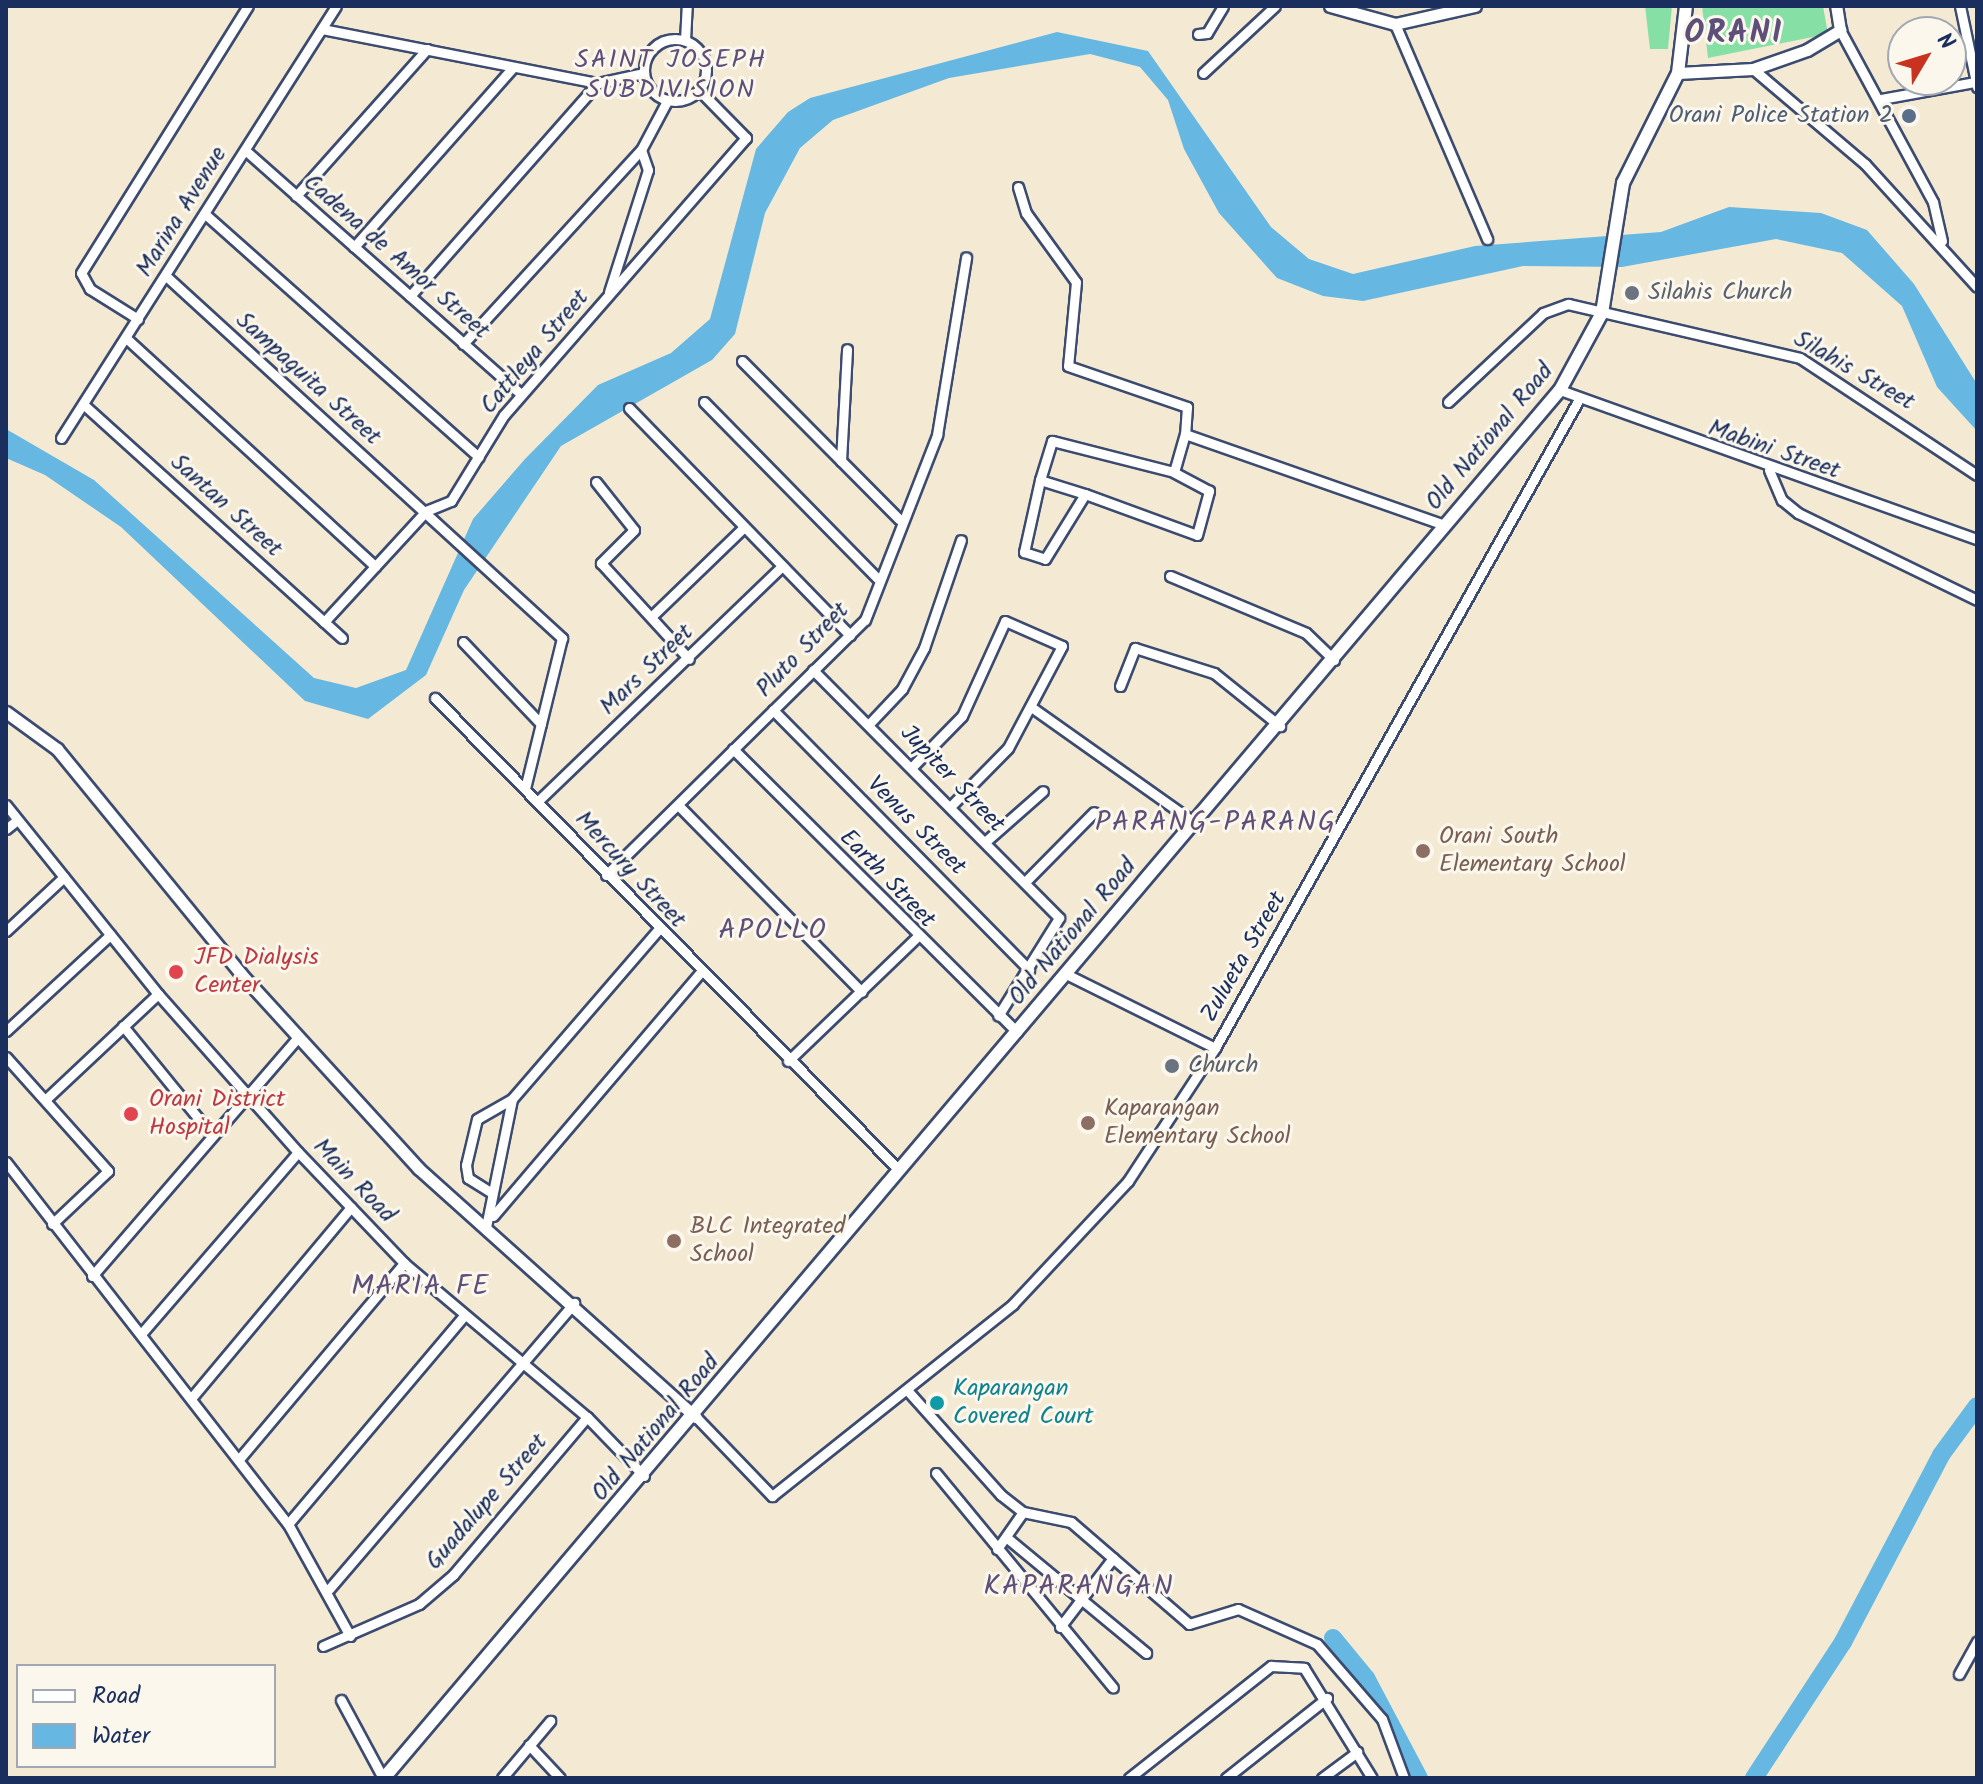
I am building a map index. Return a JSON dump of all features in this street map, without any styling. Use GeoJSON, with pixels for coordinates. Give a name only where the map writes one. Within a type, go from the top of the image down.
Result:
{"type":"FeatureCollection","features":[{"type":"Feature","properties":{"kind":"main road","name":"Old National Road"},"geometry":{"type":"LineString","coordinates":[[384,1778],[696,1417],[899,1170],[1281,726],[1560,390],[1602,313],[1623,183],[1678,73],[1686,6]]}},
{"type":"Feature","properties":{"kind":"street"},"geometry":{"type":"LineString","coordinates":[[138,319],[90,289],[81,273],[248,6]]}},
{"type":"Feature","properties":{"kind":"street","name":"Marina Avenue"},"geometry":{"type":"LineString","coordinates":[[61,438],[336,6]]}},
{"type":"Feature","properties":{"kind":"street"},"geometry":{"type":"LineString","coordinates":[[463,344],[641,150],[667,101],[700,91],[705,62],[685,40],[687,6]]}},
{"type":"Feature","properties":{"kind":"street"},"geometry":{"type":"LineString","coordinates":[[1198,34],[1207,33],[1223,6]]}},
{"type":"Feature","properties":{"kind":"street"},"geometry":{"type":"LineString","coordinates":[[1203,73],[1275,6]]}},
{"type":"Feature","properties":{"kind":"street"},"geometry":{"type":"LineString","coordinates":[[1330,6],[1395,24],[1475,6]]}},
{"type":"Feature","properties":{"kind":"street"},"geometry":{"type":"LineString","coordinates":[[1836,6],[1840,30],[1881,99],[1933,202],[1942,241]]}},
{"type":"Feature","properties":{"kind":"street"},"geometry":{"type":"LineString","coordinates":[[1881,99],[1976,85],[1960,6]]}},
{"type":"Feature","properties":{"kind":"street"},"geometry":{"type":"LineString","coordinates":[[1395,24],[1487,239]]}},
{"type":"Feature","properties":{"kind":"street"},"geometry":{"type":"LineString","coordinates":[[322,29],[598,83],[643,73]]}},
{"type":"Feature","properties":{"kind":"street"},"geometry":{"type":"LineString","coordinates":[[1678,73],[1753,69],[1840,30]]}},
{"type":"Feature","properties":{"kind":"street"},"geometry":{"type":"LineString","coordinates":[[643,73],[657,44],[685,40]]}},
{"type":"Feature","properties":{"kind":"street"},"geometry":{"type":"LineString","coordinates":[[296,196],[427,49]]}},
{"type":"Feature","properties":{"kind":"street"},"geometry":{"type":"LineString","coordinates":[[354,247],[513,67]]}},
{"type":"Feature","properties":{"kind":"street"},"geometry":{"type":"LineString","coordinates":[[1753,69],[1942,241],[1977,287]]}},
{"type":"Feature","properties":{"kind":"street"},"geometry":{"type":"LineString","coordinates":[[643,73],[667,101]]}},
{"type":"Feature","properties":{"kind":"street"},"geometry":{"type":"LineString","coordinates":[[410,296],[598,83]]}},
{"type":"Feature","properties":{"kind":"street","name":"Cattleya Street"},"geometry":{"type":"LineString","coordinates":[[324,622],[426,511],[451,501],[521,394],[746,138],[700,91]]}},
{"type":"Feature","properties":{"kind":"street","name":"Cadena de Amor Street"},"geometry":{"type":"LineString","coordinates":[[245,150],[521,394]]}},
{"type":"Feature","properties":{"kind":"street"},"geometry":{"type":"LineString","coordinates":[[608,295],[648,170],[641,150]]}},
{"type":"Feature","properties":{"kind":"street"},"geometry":{"type":"LineString","coordinates":[[1018,187],[1026,213],[1062,253],[1076,282],[1068,366],[1187,407],[1185,434],[1174,472]]}},
{"type":"Feature","properties":{"kind":"street"},"geometry":{"type":"LineString","coordinates":[[205,214],[479,457]]}},
{"type":"Feature","properties":{"kind":"street","name":"Pluto Street"},"geometry":{"type":"LineString","coordinates":[[606,875],[865,620],[899,519],[937,435],[966,257]]}},
{"type":"Feature","properties":{"kind":"street","name":"Sampaguita Street"},"geometry":{"type":"LineString","coordinates":[[166,276],[562,638],[541,724]]}},
{"type":"Feature","properties":{"kind":"street","name":"Silahis Street"},"geometry":{"type":"LineString","coordinates":[[1448,402],[1552,308],[1602,313],[1800,358],[1977,475]]}},
{"type":"Feature","properties":{"kind":"street"},"geometry":{"type":"LineString","coordinates":[[126,338],[375,566]]}},
{"type":"Feature","properties":{"kind":"street"},"geometry":{"type":"LineString","coordinates":[[841,461],[847,349]]}},
{"type":"Feature","properties":{"kind":"street"},"geometry":{"type":"LineString","coordinates":[[742,361],[899,519]]}},
{"type":"Feature","properties":{"kind":"street","name":"Mabini Street"},"geometry":{"type":"LineString","coordinates":[[1560,390],[1578,401],[1769,470],[1977,539]]}},
{"type":"Feature","properties":{"kind":"street","name":"Zulueta Street"},"geometry":{"type":"LineString","coordinates":[[696,1417],[772,1496],[1013,1304],[1077,1240],[1128,1181],[1215,1048],[1578,401]]}},
{"type":"Feature","properties":{"kind":"street"},"geometry":{"type":"LineString","coordinates":[[704,402],[877,578]]}},
{"type":"Feature","properties":{"kind":"street","name":"Santan Street"},"geometry":{"type":"LineString","coordinates":[[83,404],[342,638]]}},
{"type":"Feature","properties":{"kind":"street"},"geometry":{"type":"LineString","coordinates":[[629,408],[850,635]]}},
{"type":"Feature","properties":{"kind":"street"},"geometry":{"type":"LineString","coordinates":[[1185,434],[1445,525]]}},
{"type":"Feature","properties":{"kind":"street"},"geometry":{"type":"LineString","coordinates":[[1040,480],[1085,494],[1197,535],[1209,491],[1174,472],[1052,441],[1040,480],[1024,552],[1045,559],[1085,494]]}},
{"type":"Feature","properties":{"kind":"street"},"geometry":{"type":"LineString","coordinates":[[1769,470],[1782,500],[1798,513],[1977,600]]}},
{"type":"Feature","properties":{"kind":"street"},"geometry":{"type":"LineString","coordinates":[[596,482],[634,530],[601,563],[689,659]]}},
{"type":"Feature","properties":{"kind":"street"},"geometry":{"type":"LineString","coordinates":[[652,616],[743,528]]}},
{"type":"Feature","properties":{"kind":"street"},"geometry":{"type":"LineString","coordinates":[[870,723],[902,689],[924,648],[961,540]]}},
{"type":"Feature","properties":{"kind":"street","name":"Mars Street"},"geometry":{"type":"LineString","coordinates":[[538,801],[689,659],[782,566]]}},
{"type":"Feature","properties":{"kind":"street"},"geometry":{"type":"LineString","coordinates":[[1170,576],[1306,633],[1334,660]]}},
{"type":"Feature","properties":{"kind":"street"},"geometry":{"type":"LineString","coordinates":[[912,767],[962,716],[1005,621],[1062,646],[1034,709],[987,773],[950,807]]}},
{"type":"Feature","properties":{"kind":"street"},"geometry":{"type":"LineString","coordinates":[[463,642],[541,724],[525,789]]}},
{"type":"Feature","properties":{"kind":"street"},"geometry":{"type":"LineString","coordinates":[[1120,686],[1135,648],[1214,673],[1281,726]]}},
{"type":"Feature","properties":{"kind":"street","name":"Jupiter Street"},"geometry":{"type":"LineString","coordinates":[[813,670],[870,723],[1059,918],[1029,970]]}},
{"type":"Feature","properties":{"kind":"street","name":"Mercury Street"},"geometry":{"type":"LineString","coordinates":[[435,698],[538,801],[658,930],[899,1170]]}},
{"type":"Feature","properties":{"kind":"street"},"geometry":{"type":"LineString","coordinates":[[1034,709],[1195,823]]}},
{"type":"Feature","properties":{"kind":"street","name":"Venus Street"},"geometry":{"type":"LineString","coordinates":[[773,710],[1029,970]]}},
{"type":"Feature","properties":{"kind":"street"},"geometry":{"type":"LineString","coordinates":[[6,712],[57,749],[298,1037],[418,1168],[575,1303],[696,1417]]}},
{"type":"Feature","properties":{"kind":"street","name":"Earth Street"},"geometry":{"type":"LineString","coordinates":[[733,749],[916,938],[1017,1032]]}},
{"type":"Feature","properties":{"kind":"street"},"geometry":{"type":"LineString","coordinates":[[985,842],[1043,791]]}},
{"type":"Feature","properties":{"kind":"street","name":"Main Road"},"geometry":{"type":"LineString","coordinates":[[6,805],[158,994],[298,1152],[404,1263],[587,1417],[645,1477]]}},
{"type":"Feature","properties":{"kind":"street"},"geometry":{"type":"LineString","coordinates":[[678,805],[862,992]]}},
{"type":"Feature","properties":{"kind":"street"},"geometry":{"type":"LineString","coordinates":[[1025,882],[1094,812]]}},
{"type":"Feature","properties":{"kind":"street"},"geometry":{"type":"LineString","coordinates":[[6,829],[17,820]]}},
{"type":"Feature","properties":{"kind":"street"},"geometry":{"type":"LineString","coordinates":[[6,931],[64,877]]}},
{"type":"Feature","properties":{"kind":"street"},"geometry":{"type":"LineString","coordinates":[[492,1193],[468,1178],[466,1165],[477,1119],[512,1099],[658,930]]}},
{"type":"Feature","properties":{"kind":"street"},"geometry":{"type":"LineString","coordinates":[[6,1031],[110,935]]}},
{"type":"Feature","properties":{"kind":"street"},"geometry":{"type":"LineString","coordinates":[[788,1061],[916,938]]}},
{"type":"Feature","properties":{"kind":"street"},"geometry":{"type":"LineString","coordinates":[[998,1016],[1029,970]]}},
{"type":"Feature","properties":{"kind":"street"},"geometry":{"type":"LineString","coordinates":[[486,1227],[701,972]]}},
{"type":"Feature","properties":{"kind":"street"},"geometry":{"type":"LineString","coordinates":[[1066,974],[1215,1048]]}},
{"type":"Feature","properties":{"kind":"street"},"geometry":{"type":"LineString","coordinates":[[45,1100],[158,994]]}},
{"type":"Feature","properties":{"kind":"street"},"geometry":{"type":"LineString","coordinates":[[123,1026],[212,1135]]}},
{"type":"Feature","properties":{"kind":"street"},"geometry":{"type":"LineString","coordinates":[[92,1276],[298,1037]]}},
{"type":"Feature","properties":{"kind":"street"},"geometry":{"type":"LineString","coordinates":[[6,1057],[108,1171],[52,1224]]}},
{"type":"Feature","properties":{"kind":"street"},"geometry":{"type":"LineString","coordinates":[[493,1216],[492,1193],[512,1099]]}},
{"type":"Feature","properties":{"kind":"street"},"geometry":{"type":"LineString","coordinates":[[141,1334],[298,1152]]}},
{"type":"Feature","properties":{"kind":"street"},"geometry":{"type":"LineString","coordinates":[[6,1162],[92,1276],[193,1396],[288,1524],[329,1589],[350,1636]]}},
{"type":"Feature","properties":{"kind":"street"},"geometry":{"type":"LineString","coordinates":[[193,1396],[351,1207]]}},
{"type":"Feature","properties":{"kind":"street"},"geometry":{"type":"LineString","coordinates":[[240,1458],[404,1263]]}},
{"type":"Feature","properties":{"kind":"street"},"geometry":{"type":"LineString","coordinates":[[329,1589],[575,1303]]}},
{"type":"Feature","properties":{"kind":"street"},"geometry":{"type":"LineString","coordinates":[[288,1524],[464,1316]]}},
{"type":"Feature","properties":{"kind":"street"},"geometry":{"type":"LineString","coordinates":[[907,1390],[1023,1512],[1071,1522],[1189,1624],[1238,1609],[1317,1644],[1382,1719],[1404,1778]]}},
{"type":"Feature","properties":{"kind":"street","name":"Guadalupe Street"},"geometry":{"type":"LineString","coordinates":[[323,1646],[419,1604],[453,1575],[587,1417]]}},
{"type":"Feature","properties":{"kind":"street"},"geometry":{"type":"LineString","coordinates":[[936,1473],[1113,1688]]}},
{"type":"Feature","properties":{"kind":"street"},"geometry":{"type":"LineString","coordinates":[[997,1549],[1023,1512]]}},
{"type":"Feature","properties":{"kind":"street"},"geometry":{"type":"LineString","coordinates":[[1006,1537],[1146,1653]]}},
{"type":"Feature","properties":{"kind":"street"},"geometry":{"type":"LineString","coordinates":[[1060,1627],[1113,1558]]}},
{"type":"Feature","properties":{"kind":"street"},"geometry":{"type":"LineString","coordinates":[[1959,1674],[1977,1642]]}},
{"type":"Feature","properties":{"kind":"street"},"geometry":{"type":"LineString","coordinates":[[1129,1778],[1271,1666],[1304,1668],[1327,1698],[1372,1778]]}},
{"type":"Feature","properties":{"kind":"street"},"geometry":{"type":"LineString","coordinates":[[1226,1778],[1327,1698]]}},
{"type":"Feature","properties":{"kind":"street"},"geometry":{"type":"LineString","coordinates":[[341,1700],[384,1778]]}},
{"type":"Feature","properties":{"kind":"street"},"geometry":{"type":"LineString","coordinates":[[502,1778],[550,1721]]}},
{"type":"Feature","properties":{"kind":"street"},"geometry":{"type":"LineString","coordinates":[[529,1745],[560,1778]]}},
{"type":"Feature","properties":{"kind":"street"},"geometry":{"type":"LineString","coordinates":[[1322,1778],[1357,1752]]}},
{"type":"Feature","properties":{"kind":"green space"},"geometry":{"type":"Polygon","coordinates":[[[1645,6],[1672,6],[1668,49],[1650,49],[1645,6]]]}},
{"type":"Feature","properties":{"kind":"green space"},"geometry":{"type":"Polygon","coordinates":[[[1702,6],[1823,6],[1828,34],[1708,58],[1702,6]]]}},
{"type":"Feature","properties":{"kind":"water"},"geometry":{"type":"Polygon","coordinates":[[[1057,32],[1148,51],[1271,227],[1309,259],[1353,274],[1475,246],[1661,232],[1729,207],[1821,213],[1867,230],[1914,284],[1977,384],[1977,431],[1937,387],[1902,306],[1842,253],[1776,239],[1622,267],[1523,266],[1363,301],[1323,296],[1277,278],[1219,213],[1184,149],[1168,100],[1140,67],[1090,54],[949,78],[833,120],[800,148],[765,213],[735,334],[712,360],[561,446],[464,590],[426,675],[368,719],[305,701],[121,527],[45,475],[6,458],[6,429],[94,480],[314,678],[356,688],[406,670],[473,519],[525,459],[598,385],[671,353],[710,319],[756,149],[788,112],[810,98],[1057,32]]]}},
{"type":"Feature","properties":{"kind":"waterway"},"geometry":{"type":"LineString","coordinates":[[1977,176],[1977,185]]}},
{"type":"Feature","properties":{"kind":"waterway"},"geometry":{"type":"LineString","coordinates":[[1754,1778],[1843,1642],[1941,1455],[1977,1406]]}},
{"type":"Feature","properties":{"kind":"waterway"},"geometry":{"type":"LineString","coordinates":[[1333,1638],[1366,1678],[1419,1778]]}},
{"type":"Feature","properties":{"kind":"place","name":"Orani Police Station 2"},"geometry":{"type":"Point","coordinates":[1909,116]}},
{"type":"Feature","properties":{"kind":"place","name":"Silahis Church"},"geometry":{"type":"Point","coordinates":[1632,293]}},
{"type":"Feature","properties":{"kind":"place","name":"Orani South Elementary School"},"geometry":{"type":"Point","coordinates":[1423,851]}},
{"type":"Feature","properties":{"kind":"place","name":"JFD Dialysis Center"},"geometry":{"type":"Point","coordinates":[176,972]}},
{"type":"Feature","properties":{"kind":"place","name":"Church"},"geometry":{"type":"Point","coordinates":[1172,1066]}},
{"type":"Feature","properties":{"kind":"place","name":"Orani District Hospital"},"geometry":{"type":"Point","coordinates":[131,1114]}},
{"type":"Feature","properties":{"kind":"place","name":"Kaparangan Elementary School"},"geometry":{"type":"Point","coordinates":[1088,1123]}},
{"type":"Feature","properties":{"kind":"place","name":"BLC Integrated School"},"geometry":{"type":"Point","coordinates":[674,1241]}},
{"type":"Feature","properties":{"kind":"place","name":"Kaparangan Covered Court"},"geometry":{"type":"Point","coordinates":[937,1403]}},
{"type":"Feature","properties":{"kind":"district","name":"ORANI"},"geometry":{"type":"Point","coordinates":[1734,34]}},
{"type":"Feature","properties":{"kind":"district","name":"SAINT JOSEPH SUBDIVISION"},"geometry":{"type":"Point","coordinates":[671,76]}},
{"type":"Feature","properties":{"kind":"district","name":"PARANG-PARANG"},"geometry":{"type":"Point","coordinates":[1216,823]}},
{"type":"Feature","properties":{"kind":"district","name":"APOLLO"},"geometry":{"type":"Point","coordinates":[773,931]}},
{"type":"Feature","properties":{"kind":"district","name":"MARIA FE"},"geometry":{"type":"Point","coordinates":[421,1287]}},
{"type":"Feature","properties":{"kind":"district","name":"KAPARANGAN"},"geometry":{"type":"Point","coordinates":[1079,1587]}}]}
